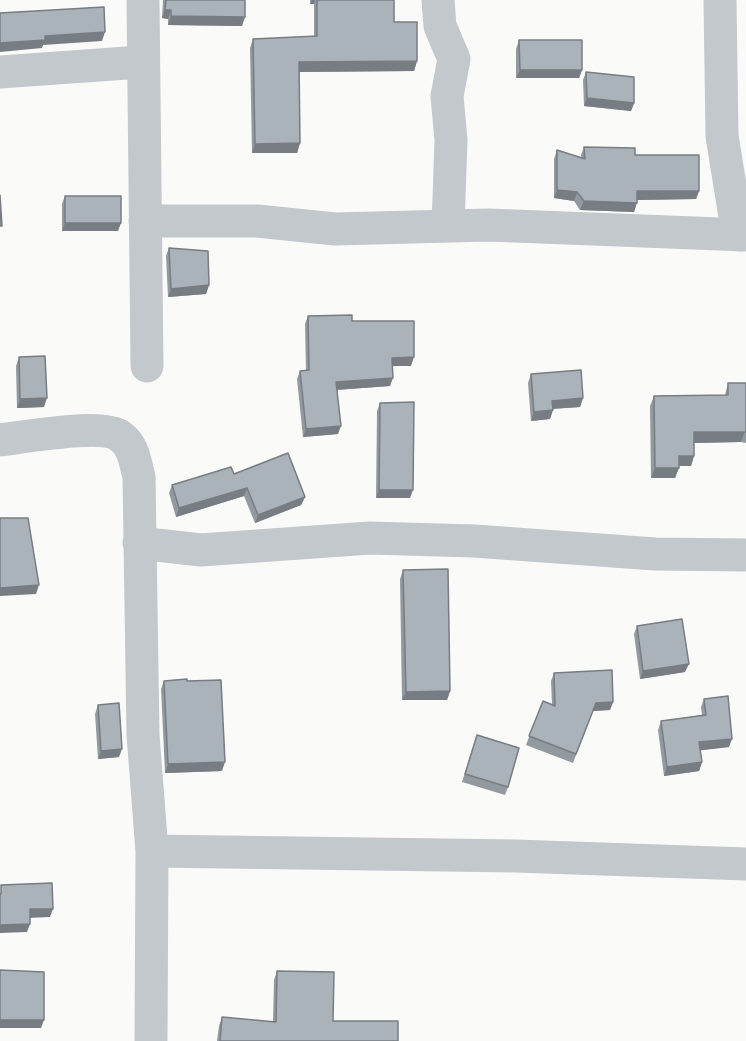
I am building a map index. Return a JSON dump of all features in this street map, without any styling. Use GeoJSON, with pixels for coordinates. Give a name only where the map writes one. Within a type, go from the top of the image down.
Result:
{"type":"FeatureCollection","features":[{"type":"Feature","properties":{"kind":"street"},"geometry":{"type":"LineString","coordinates":[[143,0],[141,62],[147,366]]}},
{"type":"Feature","properties":{"kind":"street"},"geometry":{"type":"LineString","coordinates":[[438,0],[440,26],[454,59],[447,96],[451,140],[447,226]]}},
{"type":"Feature","properties":{"kind":"street"},"geometry":{"type":"LineString","coordinates":[[145,221],[257,221],[335,229],[447,226],[604,228],[742,235],[722,136],[720,0]]}},
{"type":"Feature","properties":{"kind":"street"},"geometry":{"type":"LineString","coordinates":[[0,72],[141,62]]}},
{"type":"Feature","properties":{"kind":"street"},"geometry":{"type":"LineString","coordinates":[[0,440],[73,431],[100,431],[119,435],[132,448],[139,477],[143,735],[152,851],[151,1041]]}},
{"type":"Feature","properties":{"kind":"street"},"geometry":{"type":"LineString","coordinates":[[139,543],[201,550],[370,538],[474,541],[655,554],[746,555]]}},
{"type":"Feature","properties":{"kind":"street"},"geometry":{"type":"LineString","coordinates":[[152,851],[516,856],[746,864]]}},
{"type":"Feature","properties":{"kind":"building"},"geometry":{"type":"Polygon","coordinates":[[[166,0],[245,0],[245,17],[171,16],[171,10],[165,10],[166,0]]]}},
{"type":"Feature","properties":{"kind":"building"},"geometry":{"type":"Polygon","coordinates":[[[317,0],[394,0],[394,22],[417,22],[417,61],[299,62],[300,143],[255,144],[253,39],[317,36],[317,0]]]}},
{"type":"Feature","properties":{"kind":"building"},"geometry":{"type":"Polygon","coordinates":[[[104,7],[105,32],[45,36],[45,40],[0,43],[0,13],[104,7]]]}},
{"type":"Feature","properties":{"kind":"building"},"geometry":{"type":"Polygon","coordinates":[[[519,40],[582,40],[582,70],[520,70],[519,40]]]}},
{"type":"Feature","properties":{"kind":"building"},"geometry":{"type":"Polygon","coordinates":[[[586,72],[634,77],[634,103],[587,98],[586,72]]]}},
{"type":"Feature","properties":{"kind":"building"},"geometry":{"type":"Polygon","coordinates":[[[584,147],[635,148],[635,155],[699,155],[699,191],[637,191],[637,203],[584,201],[577,192],[557,190],[557,150],[585,159],[584,147]]]}},
{"type":"Feature","properties":{"kind":"building"},"geometry":{"type":"Polygon","coordinates":[[[0,195],[2,226],[0,226],[0,195]]]}},
{"type":"Feature","properties":{"kind":"building"},"geometry":{"type":"Polygon","coordinates":[[[65,196],[121,196],[121,223],[65,223],[65,196]]]}},
{"type":"Feature","properties":{"kind":"building"},"geometry":{"type":"Polygon","coordinates":[[[169,248],[208,251],[209,285],[171,289],[169,248]]]}},
{"type":"Feature","properties":{"kind":"building"},"geometry":{"type":"Polygon","coordinates":[[[352,315],[352,321],[414,321],[414,357],[392,358],[393,378],[336,382],[341,426],[306,429],[300,371],[309,370],[308,316],[352,315]]]}},
{"type":"Feature","properties":{"kind":"building"},"geometry":{"type":"Polygon","coordinates":[[[45,356],[47,398],[20,399],[19,357],[45,356]]]}},
{"type":"Feature","properties":{"kind":"building"},"geometry":{"type":"Polygon","coordinates":[[[581,370],[583,398],[552,401],[553,410],[534,412],[531,374],[581,370]]]}},
{"type":"Feature","properties":{"kind":"building"},"geometry":{"type":"Polygon","coordinates":[[[728,383],[746,383],[746,432],[694,432],[694,456],[679,456],[679,468],[655,468],[654,396],[728,395],[728,383]]]}},
{"type":"Feature","properties":{"kind":"building"},"geometry":{"type":"Polygon","coordinates":[[[414,402],[413,490],[379,490],[380,403],[414,402]]]}},
{"type":"Feature","properties":{"kind":"building"},"geometry":{"type":"Polygon","coordinates":[[[288,453],[305,497],[258,515],[247,488],[179,508],[172,485],[231,467],[234,474],[288,453]]]}},
{"type":"Feature","properties":{"kind":"building"},"geometry":{"type":"Polygon","coordinates":[[[0,518],[28,518],[39,585],[0,588],[0,518]]]}},
{"type":"Feature","properties":{"kind":"building"},"geometry":{"type":"Polygon","coordinates":[[[448,569],[450,691],[406,692],[403,570],[448,569]]]}},
{"type":"Feature","properties":{"kind":"building"},"geometry":{"type":"Polygon","coordinates":[[[682,619],[689,664],[643,671],[637,626],[682,619]]]}},
{"type":"Feature","properties":{"kind":"building"},"geometry":{"type":"Polygon","coordinates":[[[612,670],[613,702],[596,703],[576,754],[529,736],[543,701],[555,706],[554,673],[612,670]]]}},
{"type":"Feature","properties":{"kind":"building"},"geometry":{"type":"Polygon","coordinates":[[[187,679],[187,681],[221,680],[225,762],[168,764],[164,681],[187,679]]]}},
{"type":"Feature","properties":{"kind":"building"},"geometry":{"type":"Polygon","coordinates":[[[728,696],[732,739],[699,742],[702,762],[667,767],[661,721],[706,715],[704,699],[728,696]]]}},
{"type":"Feature","properties":{"kind":"building"},"geometry":{"type":"Polygon","coordinates":[[[119,703],[122,749],[101,751],[98,705],[119,703]]]}},
{"type":"Feature","properties":{"kind":"building"},"geometry":{"type":"Polygon","coordinates":[[[477,735],[519,748],[508,787],[465,774],[477,735]]]}},
{"type":"Feature","properties":{"kind":"building"},"geometry":{"type":"Polygon","coordinates":[[[52,883],[53,909],[30,909],[30,924],[0,925],[1,885],[52,883]]]}},
{"type":"Feature","properties":{"kind":"building"},"geometry":{"type":"Polygon","coordinates":[[[0,970],[44,972],[44,1020],[0,1020],[0,970]]]}},
{"type":"Feature","properties":{"kind":"building"},"geometry":{"type":"Polygon","coordinates":[[[277,971],[334,972],[333,1021],[398,1021],[398,1041],[220,1041],[222,1017],[276,1022],[277,971]]]}}]}
